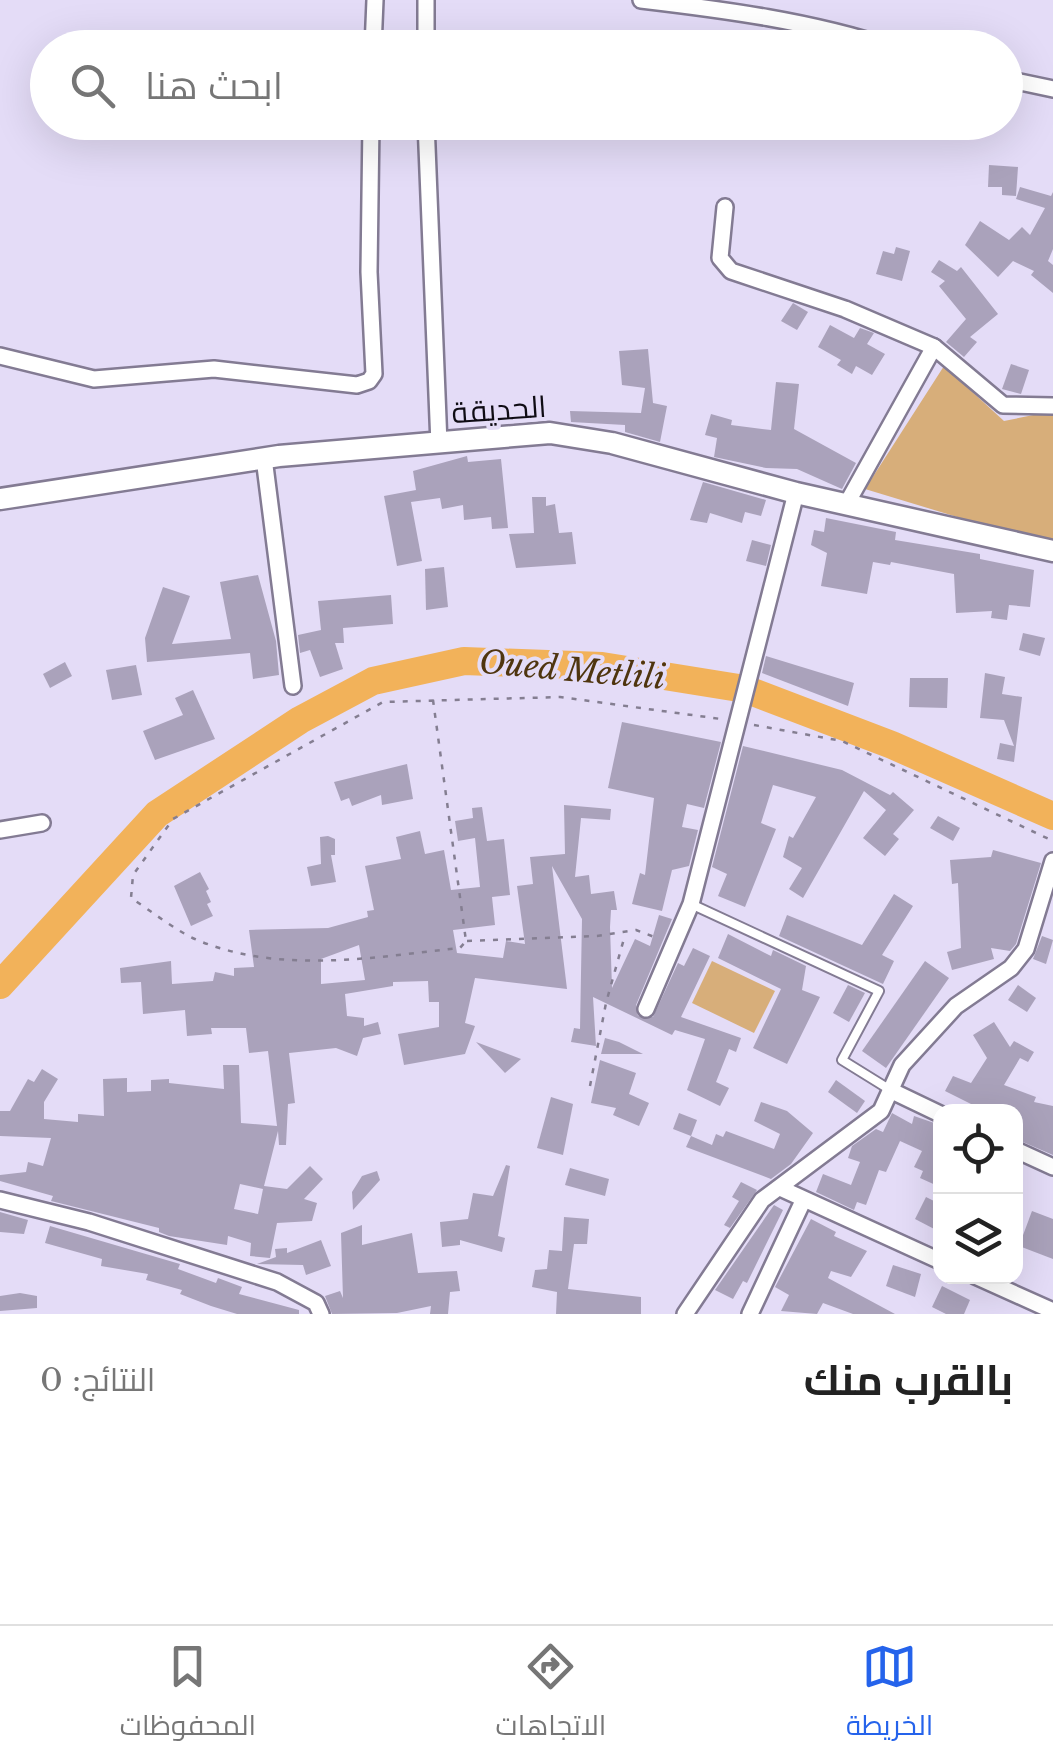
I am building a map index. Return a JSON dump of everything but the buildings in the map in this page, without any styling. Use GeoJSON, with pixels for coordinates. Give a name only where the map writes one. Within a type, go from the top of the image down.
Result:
{"type":"FeatureCollection","features":[{"type":"Feature","properties":{"kind":"street"},"geometry":{"type":"LineString","coordinates":[[373,30],[374,0]]}},
{"type":"Feature","properties":{"kind":"street"},"geometry":{"type":"LineString","coordinates":[[426,0],[426,30]]}},
{"type":"Feature","properties":{"kind":"street"},"geometry":{"type":"LineString","coordinates":[[640,0],[754,15],[828,30]]}},
{"type":"Feature","properties":{"kind":"street"},"geometry":{"type":"LineString","coordinates":[[1023,83],[1053,89]]}},
{"type":"Feature","properties":{"kind":"street"},"geometry":{"type":"LineString","coordinates":[[0,356],[94,379],[214,369],[357,385],[370,382],[374,374],[369,272],[370,140]]}},
{"type":"Feature","properties":{"kind":"street"},"geometry":{"type":"LineString","coordinates":[[427,140],[439,444]]}},
{"type":"Feature","properties":{"kind":"street"},"geometry":{"type":"LineString","coordinates":[[725,206],[720,258],[731,271],[845,309],[934,347],[1004,405],[1053,406]]}},
{"type":"Feature","properties":{"kind":"street"},"geometry":{"type":"LineString","coordinates":[[846,505],[934,347]]}},
{"type":"Feature","properties":{"kind":"street","name":"الحديقة"},"geometry":{"type":"LineString","coordinates":[[0,500],[264,458],[550,433],[612,442],[796,493],[1053,552]]}},
{"type":"Feature","properties":{"kind":"street"},"geometry":{"type":"LineString","coordinates":[[264,458],[292,686]]}},
{"type":"Feature","properties":{"kind":"street"},"geometry":{"type":"LineString","coordinates":[[646,1009],[677,945],[691,904],[796,493]]}},
{"type":"Feature","properties":{"kind":"street"},"geometry":{"type":"LineString","coordinates":[[0,830],[42,823]]}},
{"type":"Feature","properties":{"kind":"street"},"geometry":{"type":"LineString","coordinates":[[685,1314],[762,1200],[880,1111],[902,1065],[956,1006],[1011,968],[1026,949],[1053,861]]}},
{"type":"Feature","properties":{"kind":"street"},"geometry":{"type":"LineString","coordinates":[[892,1091],[933,1111]]}},
{"type":"Feature","properties":{"kind":"street"},"geometry":{"type":"LineString","coordinates":[[1023,1153],[1053,1167]]}},
{"type":"Feature","properties":{"kind":"street"},"geometry":{"type":"LineString","coordinates":[[780,1188],[933,1259]]}},
{"type":"Feature","properties":{"kind":"street"},"geometry":{"type":"LineString","coordinates":[[0,1200],[89,1222],[277,1282],[316,1303],[321,1314]]}},
{"type":"Feature","properties":{"kind":"street"},"geometry":{"type":"LineString","coordinates":[[750,1314],[803,1201]]}},
{"type":"Feature","properties":{"kind":"street"},"geometry":{"type":"LineString","coordinates":[[993,1284],[1053,1311]]}},
{"type":"Feature","properties":{"kind":"lane"},"geometry":{"type":"LineString","coordinates":[[691,904],[879,991],[842,1060],[892,1091]]}},
{"type":"Feature","properties":{"kind":"path"},"geometry":{"type":"LineString","coordinates":[[677,945],[636,930],[626,934],[466,941],[460,948],[310,963],[202,942],[130,898],[134,875],[173,818],[383,702],[560,697],[736,721],[842,741],[1053,841]]}},
{"type":"Feature","properties":{"kind":"path"},"geometry":{"type":"LineString","coordinates":[[433,700],[466,941]]}},
{"type":"Feature","properties":{"kind":"path"},"geometry":{"type":"LineString","coordinates":[[590,1086],[606,1003],[626,934]]}},
{"type":"Feature","properties":{"kind":"shaded area"},"geometry":{"type":"Polygon","coordinates":[[[944,366],[1004,421],[1053,411],[1053,546],[865,489],[944,366]]]}},
{"type":"Feature","properties":{"kind":"shaded area"},"geometry":{"type":"Polygon","coordinates":[[[712,961],[775,991],[754,1033],[692,1003],[712,961]]]}},
{"type":"Feature","properties":{"kind":"waterway","name":"Oued Metlili"},"geometry":{"type":"LineString","coordinates":[[0,985],[157,814],[300,720],[373,681],[464,661],[602,666],[745,689],[892,745],[1053,816]]}}]}
